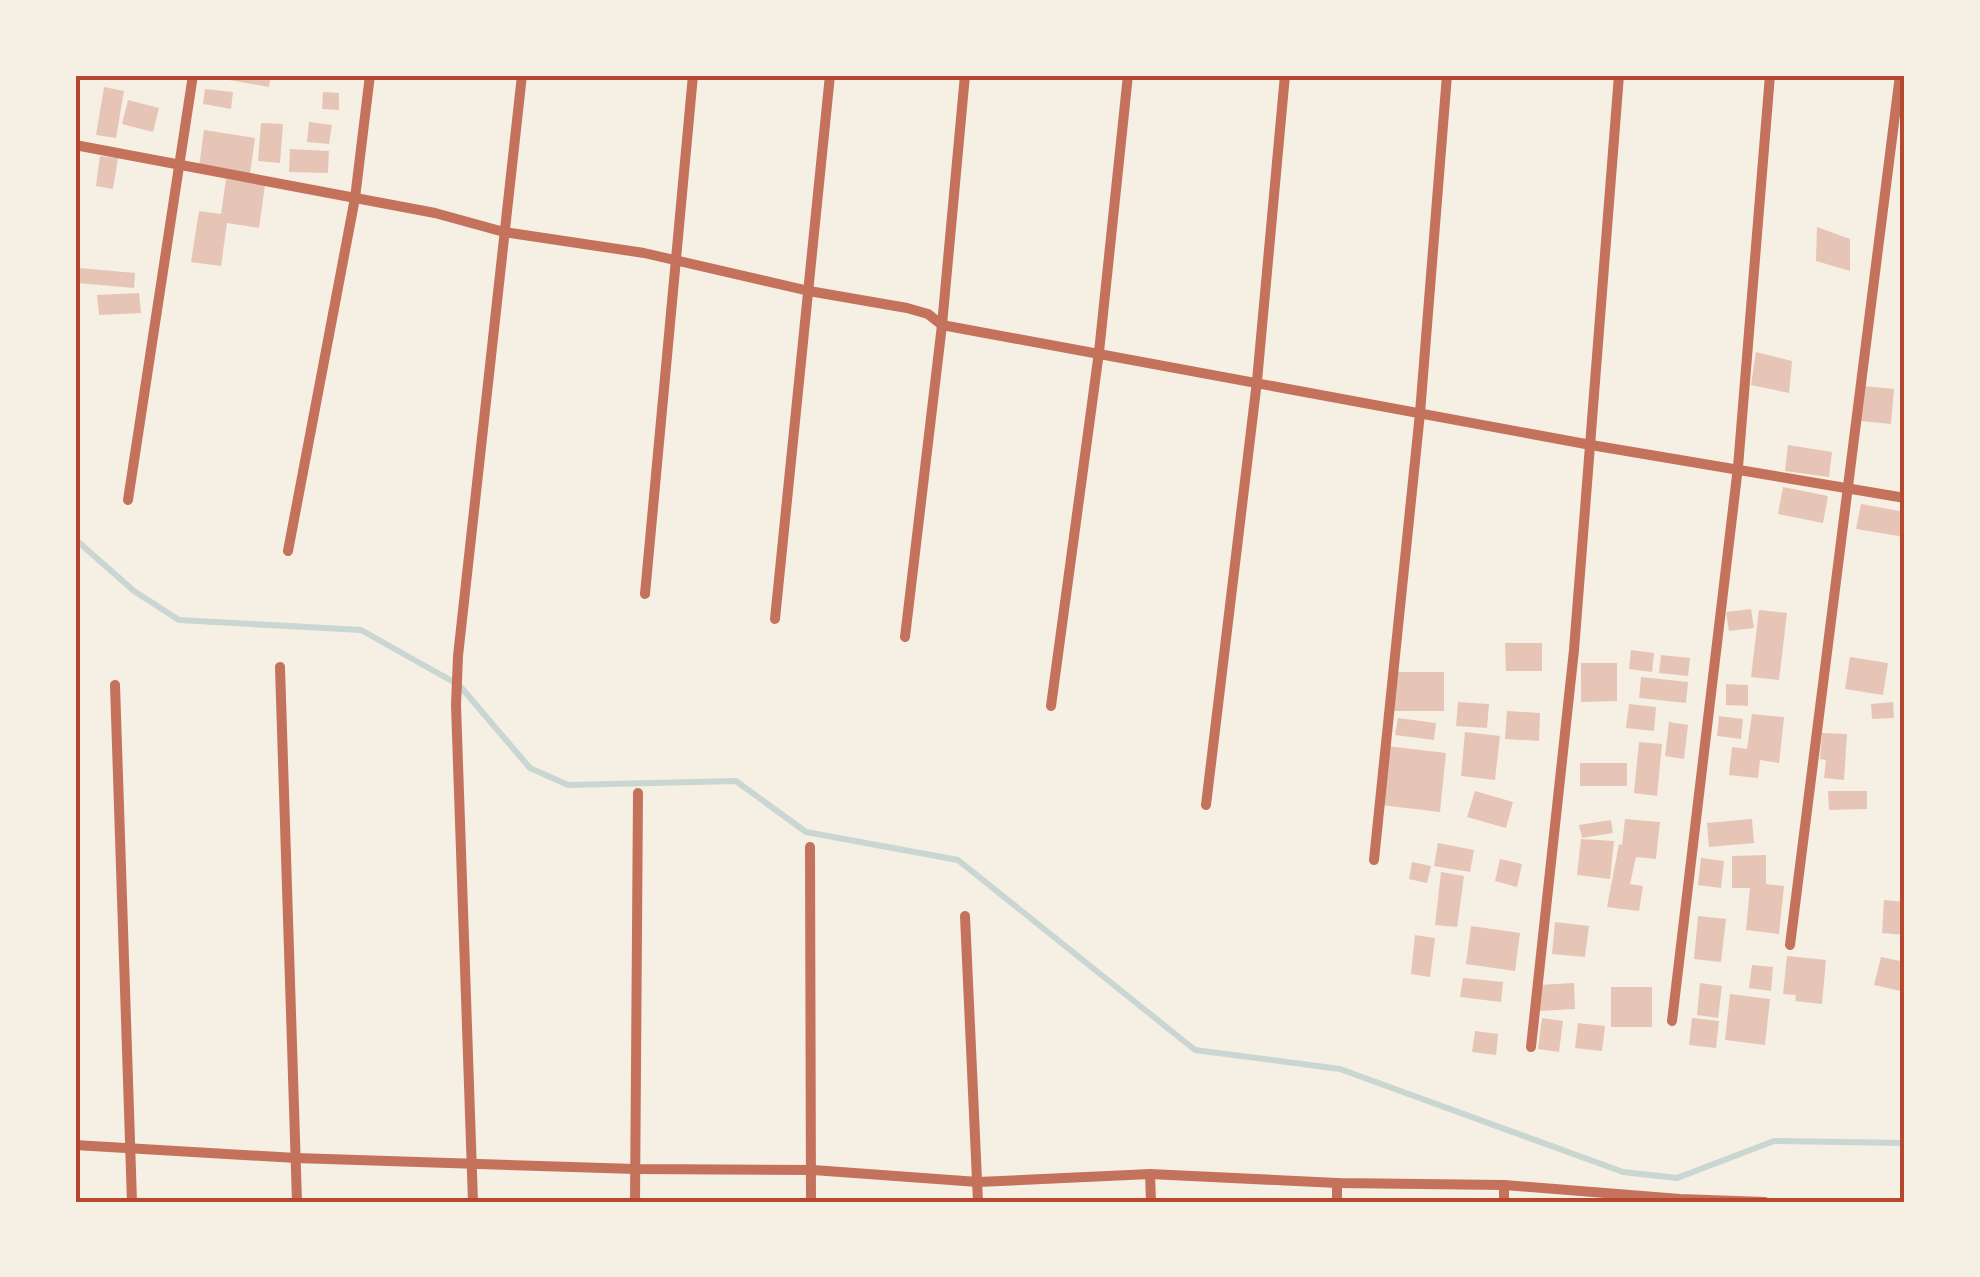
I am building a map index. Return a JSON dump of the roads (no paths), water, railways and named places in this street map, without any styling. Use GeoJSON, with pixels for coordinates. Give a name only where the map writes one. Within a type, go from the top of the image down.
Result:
{"type":"FeatureCollection","features":[{"type":"Feature","properties":{"kind":"street"},"geometry":{"type":"LineString","coordinates":[[128,500],[194,75]]}},
{"type":"Feature","properties":{"kind":"street"},"geometry":{"type":"LineString","coordinates":[[288,551],[355,198],[370,75]]}},
{"type":"Feature","properties":{"kind":"street"},"geometry":{"type":"LineString","coordinates":[[473,1202],[456,705],[458,656],[522,75]]}},
{"type":"Feature","properties":{"kind":"street"},"geometry":{"type":"LineString","coordinates":[[645,594],[693,75]]}},
{"type":"Feature","properties":{"kind":"street"},"geometry":{"type":"LineString","coordinates":[[775,619],[830,75]]}},
{"type":"Feature","properties":{"kind":"street"},"geometry":{"type":"LineString","coordinates":[[906,637],[942,325],[964,75]]}},
{"type":"Feature","properties":{"kind":"street"},"geometry":{"type":"LineString","coordinates":[[1051,706],[1100,352],[1128,75]]}},
{"type":"Feature","properties":{"kind":"street"},"geometry":{"type":"LineString","coordinates":[[1206,805],[1257,381],[1285,75]]}},
{"type":"Feature","properties":{"kind":"street"},"geometry":{"type":"LineString","coordinates":[[1374,860],[1420,413],[1447,75]]}},
{"type":"Feature","properties":{"kind":"street"},"geometry":{"type":"LineString","coordinates":[[1531,1046],[1570,688],[1619,75]]}},
{"type":"Feature","properties":{"kind":"street"},"geometry":{"type":"LineString","coordinates":[[1672,1022],[1738,468],[1770,75]]}},
{"type":"Feature","properties":{"kind":"street"},"geometry":{"type":"LineString","coordinates":[[1790,945],[1900,75]]}},
{"type":"Feature","properties":{"kind":"street"},"geometry":{"type":"LineString","coordinates":[[75,145],[907,308],[928,314],[942,325],[1591,445],[1905,498]]}},
{"type":"Feature","properties":{"kind":"street"},"geometry":{"type":"LineString","coordinates":[[280,668],[297,1202]]}},
{"type":"Feature","properties":{"kind":"street"},"geometry":{"type":"LineString","coordinates":[[115,685],[132,1202]]}},
{"type":"Feature","properties":{"kind":"street"},"geometry":{"type":"LineString","coordinates":[[635,1202],[638,793]]}},
{"type":"Feature","properties":{"kind":"street"},"geometry":{"type":"LineString","coordinates":[[810,848],[812,1202]]}},
{"type":"Feature","properties":{"kind":"street"},"geometry":{"type":"LineString","coordinates":[[964,916],[978,1202]]}},
{"type":"Feature","properties":{"kind":"street"},"geometry":{"type":"LineString","coordinates":[[75,1145],[296,1158],[635,1169],[812,1170],[978,1182],[1150,1174],[1336,1183],[1504,1184],[1680,1201],[1765,1202]]}},
{"type":"Feature","properties":{"kind":"street"},"geometry":{"type":"LineString","coordinates":[[1150,1174],[1151,1202]]}},
{"type":"Feature","properties":{"kind":"street"},"geometry":{"type":"LineString","coordinates":[[1336,1183],[1337,1202]]}},
{"type":"Feature","properties":{"kind":"street"},"geometry":{"type":"LineString","coordinates":[[1504,1184],[1504,1202]]}},
{"type":"Feature","properties":{"kind":"waterway"},"geometry":{"type":"LineString","coordinates":[[75,539],[134,591],[179,620],[361,630],[459,685],[530,768],[568,785],[736,781],[806,832],[958,860],[1195,1050],[1340,1069],[1623,1172],[1677,1178],[1774,1141],[1905,1143]]}}]}
